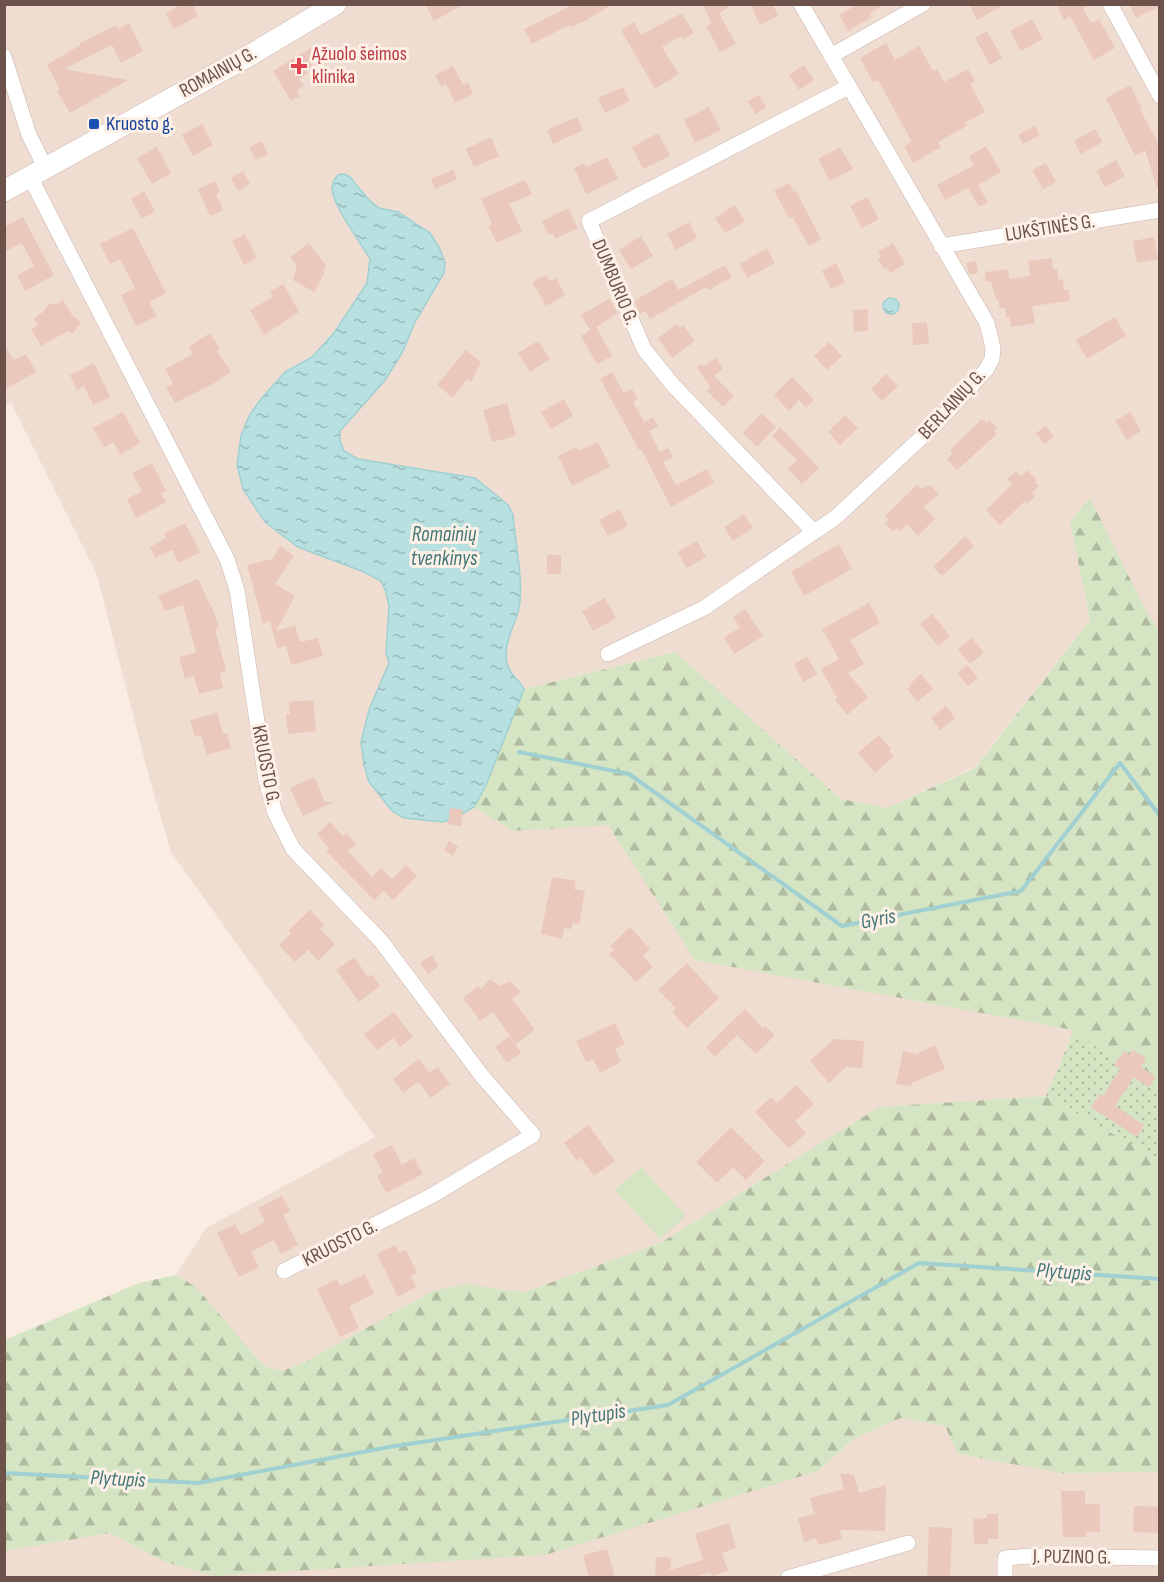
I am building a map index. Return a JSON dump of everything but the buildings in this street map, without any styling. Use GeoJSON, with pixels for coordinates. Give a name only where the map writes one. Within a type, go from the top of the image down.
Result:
{"type":"FeatureCollection","features":[{"type":"Feature","properties":{"kind":"main road","name":"ROMAINIŲ G."},"geometry":{"type":"LineString","coordinates":[[4,191],[252,54],[336,4]]}},
{"type":"Feature","properties":{"kind":"street","name":"BERLAINIŲ G."},"geometry":{"type":"LineString","coordinates":[[608,654],[704,608],[836,517],[937,423],[986,370],[992,359],[991,336],[987,323],[801,4]]}},
{"type":"Feature","properties":{"kind":"street"},"geometry":{"type":"LineString","coordinates":[[831,56],[923,4]]}},
{"type":"Feature","properties":{"kind":"street"},"geometry":{"type":"LineString","coordinates":[[1110,4],[1160,96]]}},
{"type":"Feature","properties":{"kind":"street"},"geometry":{"type":"LineString","coordinates":[[4,57],[29,135],[38,173]]}},
{"type":"Feature","properties":{"kind":"street","name":"DUMBURIO G."},"geometry":{"type":"LineString","coordinates":[[814,532],[672,384],[644,349],[589,221],[848,87]]}},
{"type":"Feature","properties":{"kind":"street","name":"KRUOSTO G."},"geometry":{"type":"LineString","coordinates":[[38,173],[227,559],[237,590],[266,780],[275,813],[294,849],[381,941],[482,1076],[533,1135],[433,1195],[284,1271]]}},
{"type":"Feature","properties":{"kind":"street","name":"LUKŠTINĖS G."},"geometry":{"type":"LineString","coordinates":[[941,246],[1160,210]]}},
{"type":"Feature","properties":{"kind":"street"},"geometry":{"type":"LineString","coordinates":[[788,1578],[908,1543]]}},
{"type":"Feature","properties":{"kind":"street","name":"J. PUZINO G."},"geometry":{"type":"LineString","coordinates":[[1005,1578],[1005,1558],[1029,1556],[1160,1558]]}},
{"type":"Feature","properties":{"kind":"shaded area"},"geometry":{"type":"Polygon","coordinates":[[[5,5],[1159,5],[1159,631],[1144,607],[1070,522],[1090,620],[975,767],[887,808],[841,799],[674,652],[524,689],[508,667],[506,654],[519,608],[475,478],[358,459],[344,451],[340,440],[340,431],[386,379],[403,351],[415,322],[444,274],[445,262],[430,233],[398,212],[379,208],[369,200],[350,177],[332,188],[350,227],[370,259],[367,283],[334,333],[312,357],[285,372],[261,399],[249,416],[241,436],[237,465],[243,489],[364,572],[381,581],[389,606],[386,653],[389,663],[382,684],[457,817],[474,807],[512,831],[608,824],[696,960],[1074,1030],[1046,1096],[879,1107],[662,1242],[525,1292],[468,1283],[433,1291],[301,1364],[281,1371],[264,1366],[196,1287],[176,1275],[206,1228],[375,1137],[171,852],[149,777],[97,575],[11,403],[5,406],[5,5]]]}},
{"type":"Feature","properties":{"kind":"shaded area"},"geometry":{"type":"Polygon","coordinates":[[[901,1418],[945,1426],[1061,1473],[1159,1472],[1159,1577],[5,1578],[5,1551],[110,1533],[165,1562],[818,1471],[855,1438],[901,1418]]]}},
{"type":"Feature","properties":{"kind":"green space"},"geometry":{"type":"Polygon","coordinates":[[[1090,498],[1144,607],[1159,631],[1159,1093],[1073,1030],[695,960],[608,825],[512,831],[474,807],[486,785],[524,689],[675,652],[841,799],[887,808],[975,768],[1090,620],[1070,522],[1090,498]]]}},
{"type":"Feature","properties":{"kind":"green space"},"geometry":{"type":"Polygon","coordinates":[[[1074,1030],[1159,1093],[1159,1160],[1046,1096],[1074,1030]]]}},
{"type":"Feature","properties":{"kind":"green space"},"geometry":{"type":"Polygon","coordinates":[[[1046,1096],[1159,1160],[1159,1472],[1061,1473],[958,1454],[945,1426],[901,1418],[855,1438],[818,1471],[545,1555],[214,1576],[165,1562],[110,1533],[5,1551],[5,1340],[139,1283],[176,1275],[196,1287],[264,1366],[281,1371],[301,1364],[433,1291],[468,1283],[525,1292],[662,1242],[879,1107],[1046,1096]]]}},
{"type":"Feature","properties":{"kind":"green space"},"geometry":{"type":"Polygon","coordinates":[[[641,1167],[686,1216],[660,1239],[615,1190],[641,1167]]]}},
{"type":"Feature","properties":{"kind":"water","name":"Romainių tvenkinys"},"geometry":{"type":"Polygon","coordinates":[[[344,174],[350,177],[369,200],[379,208],[398,212],[430,233],[445,262],[444,273],[415,322],[403,351],[386,379],[340,431],[344,451],[358,459],[475,478],[508,505],[513,515],[520,574],[520,598],[507,644],[506,659],[511,672],[524,689],[486,785],[474,807],[443,822],[404,818],[392,811],[369,782],[364,765],[361,742],[369,710],[389,663],[386,653],[389,606],[381,581],[364,572],[298,547],[265,522],[243,489],[237,465],[241,436],[249,416],[261,399],[285,372],[312,357],[334,333],[367,283],[370,259],[333,195],[334,181],[338,175],[344,174]]]}},
{"type":"Feature","properties":{"kind":"water"},"geometry":{"type":"Polygon","coordinates":[[[891,298],[899,306],[891,314],[883,306],[891,298]]]}},
{"type":"Feature","properties":{"kind":"waterway","name":"Gyris"},"geometry":{"type":"LineString","coordinates":[[519,752],[629,774],[842,926],[1021,891],[1120,763],[1160,816]]}},
{"type":"Feature","properties":{"kind":"waterway","name":"Plytupis"},"geometry":{"type":"LineString","coordinates":[[4,1473],[198,1483],[389,1447],[668,1405],[919,1263],[1160,1279]]}},
{"type":"Feature","properties":{"kind":"place","name":"Ąžuolo šeimos klinika"},"geometry":{"type":"Point","coordinates":[299,66]}},
{"type":"Feature","properties":{"kind":"place","name":"Kruosto g."},"geometry":{"type":"Point","coordinates":[94,124]}}]}
